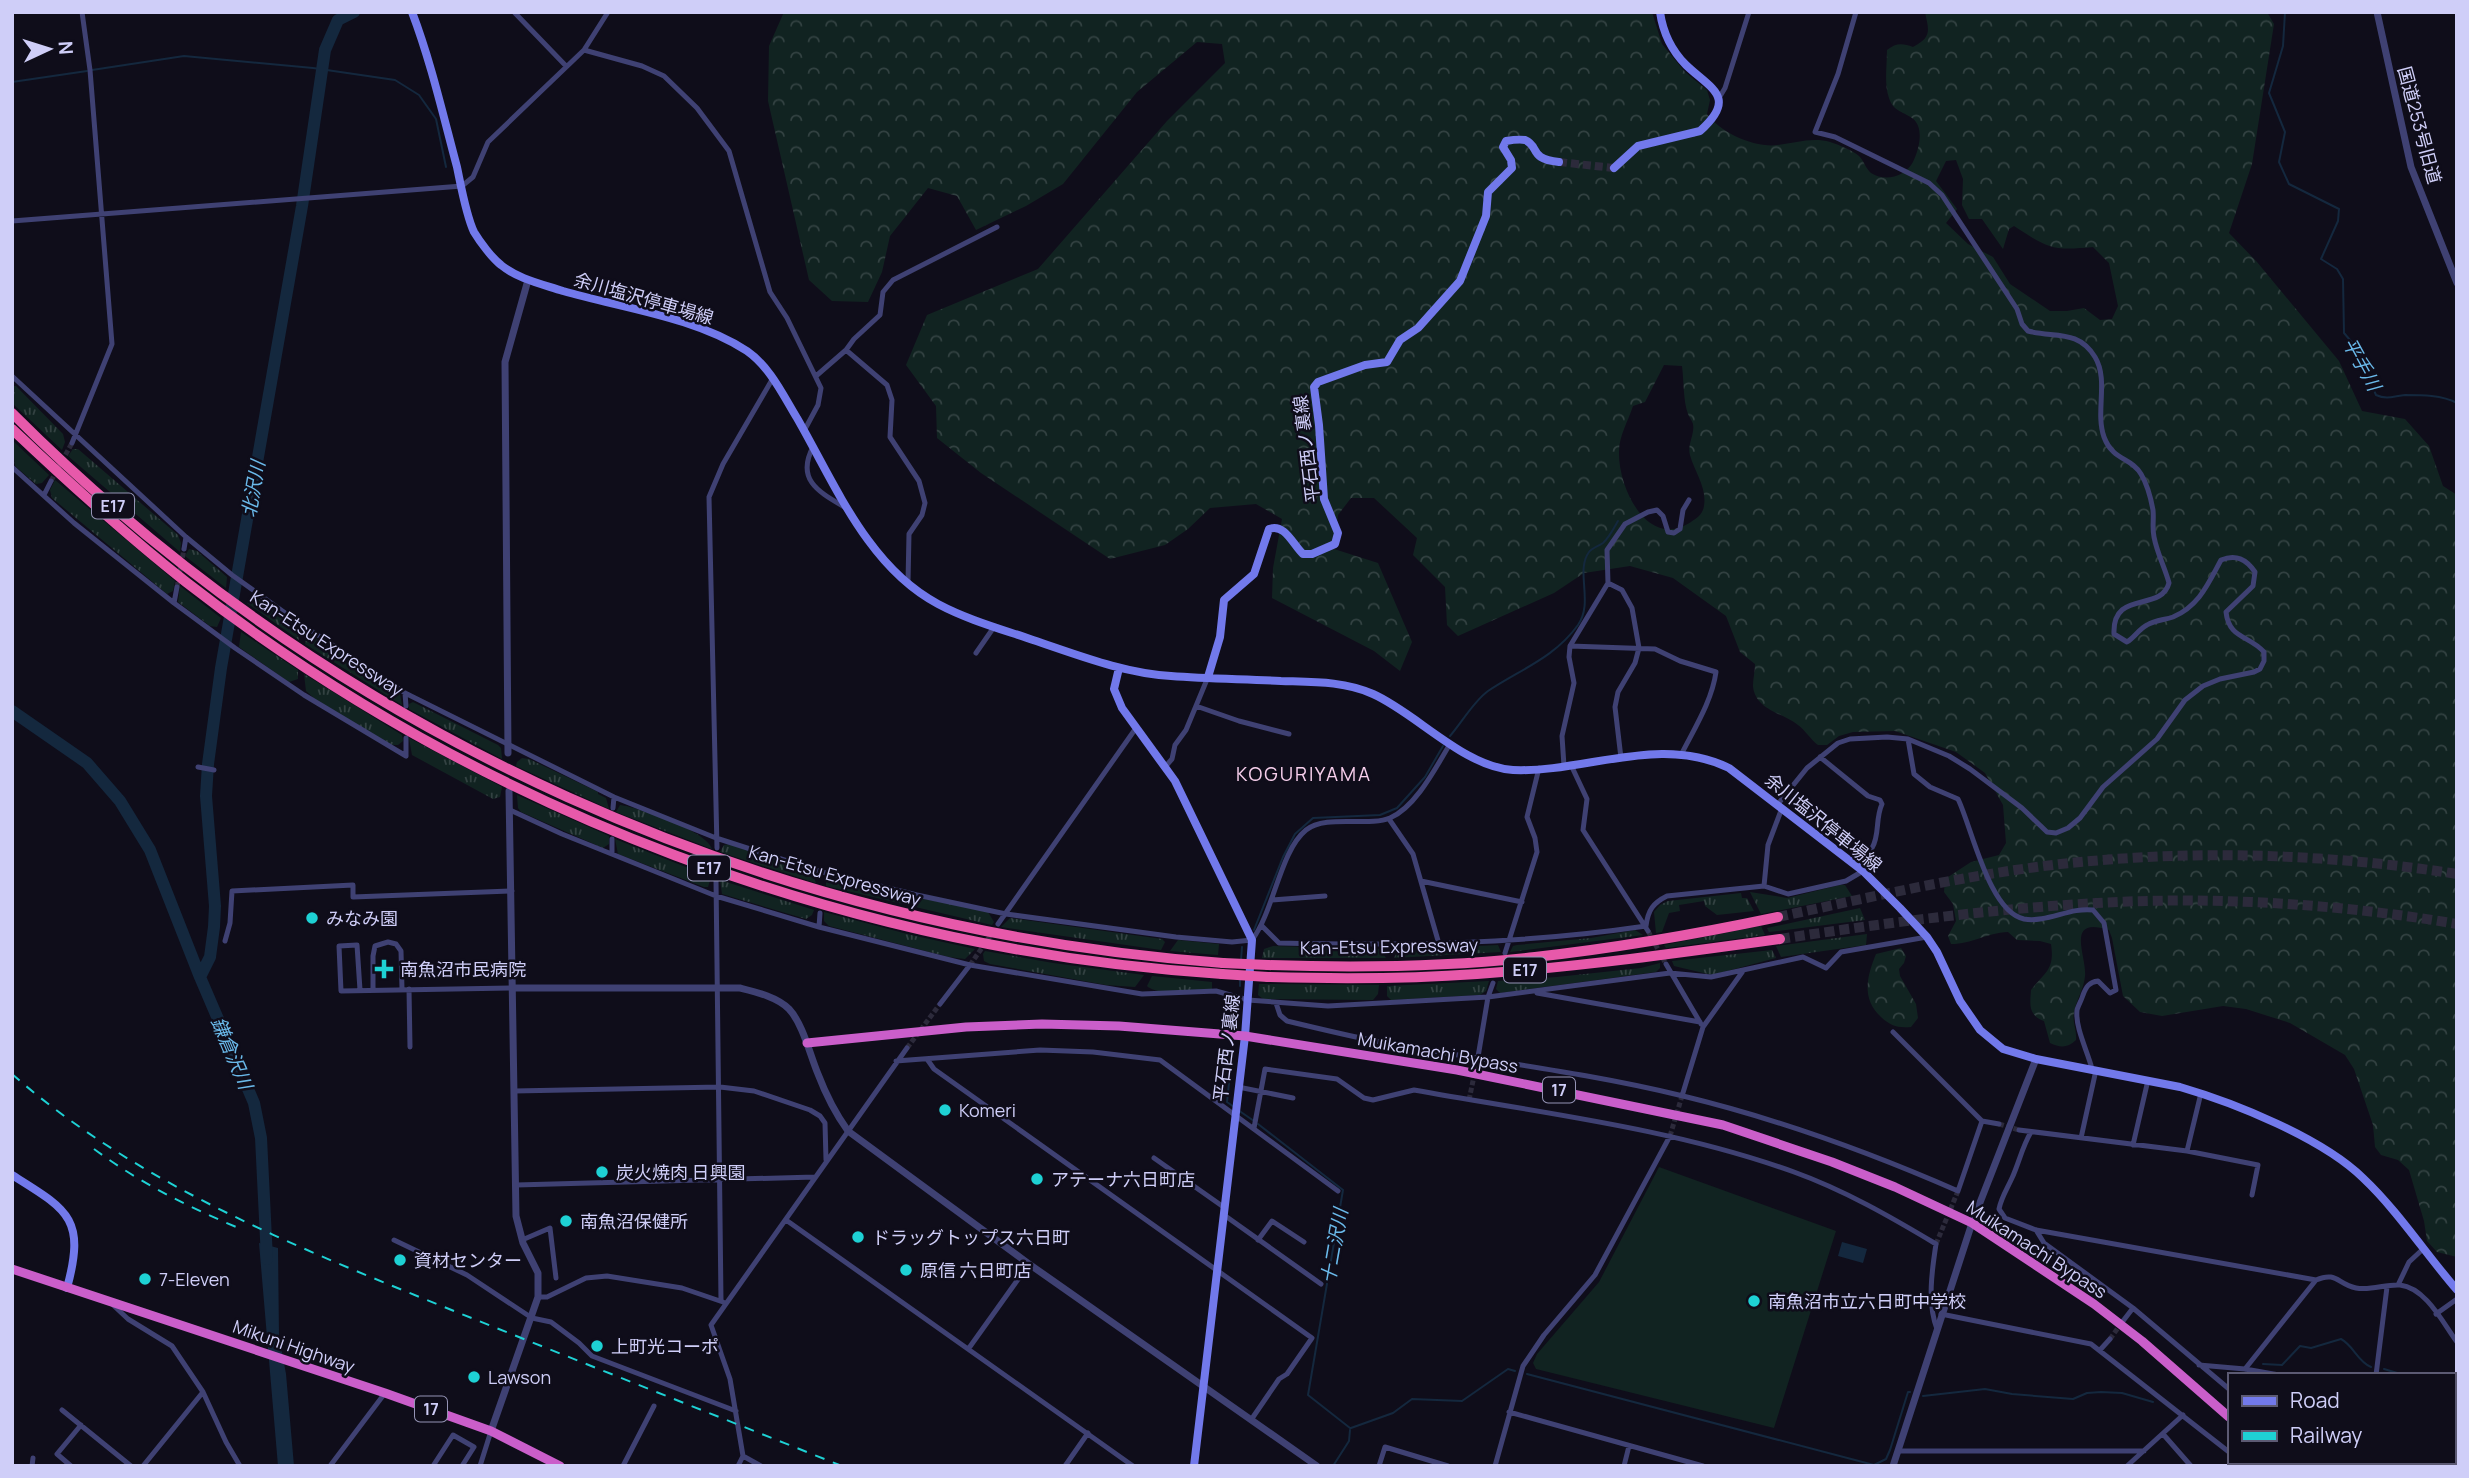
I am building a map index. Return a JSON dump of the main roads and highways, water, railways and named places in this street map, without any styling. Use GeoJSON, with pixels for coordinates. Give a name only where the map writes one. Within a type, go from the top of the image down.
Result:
{"type":"FeatureCollection","features":[{"type":"Feature","properties":{"kind":"highway","name":"Kan-Etsu Expressway"},"geometry":{"type":"LineString","coordinates":[[12,412],[110,504],[220,592],[352,683],[466,748],[580,804],[690,849],[801,886],[962,927],[1087,949],[1222,968],[1361,978],[1475,974],[1594,963],[1780,939]]}},
{"type":"Feature","properties":{"kind":"highway","name":"Kan-Etsu Expressway"},"geometry":{"type":"LineString","coordinates":[[12,429],[101,512],[216,605],[345,692],[457,757],[575,814],[686,859],[821,904],[960,939],[1070,958],[1174,971],[1222,968]]}},
{"type":"Feature","properties":{"kind":"highway","name":"Kan-Etsu Expressway"},"geometry":{"type":"LineString","coordinates":[[1268,971],[1415,966],[1533,958],[1681,937],[1778,917]]}},
{"type":"Feature","properties":{"kind":"highway","name":"Muikamachi Bypass"},"geometry":{"type":"LineString","coordinates":[[807,1043],[955,1028],[1042,1024],[1119,1026],[1245,1036],[1457,1070],[1723,1125],[1832,1161],[1972,1223],[2094,1304],[2142,1341],[2228,1416]]}},
{"type":"Feature","properties":{"kind":"highway","name":"Mikuni Highway"},"geometry":{"type":"LineString","coordinates":[[12,1269],[261,1350],[491,1431],[560,1466]]}},
{"type":"Feature","properties":{"kind":"main road"},"geometry":{"type":"LineString","coordinates":[[1614,168],[1638,146],[1700,131],[1714,114],[1718,99],[1714,88],[1685,64],[1669,42],[1662,26],[1660,12]]}},
{"type":"Feature","properties":{"kind":"main road","name":"余川塩沢停車場線"},"geometry":{"type":"LineString","coordinates":[[416,15],[474,232],[499,264],[528,280],[604,303],[682,322],[749,353],[773,378],[850,510],[881,557],[908,585],[934,602],[957,614],[1119,668],[1169,676],[1341,684],[1374,695],[1450,744],[1488,764],[1511,770],[1652,754],[1681,755],[1715,761],[1730,768],[1861,869],[1927,937],[1937,952],[1959,1001],[1980,1030],[2003,1049],[2035,1059],[2148,1080],[2201,1093],[2263,1118],[2336,1155],[2363,1178],[2457,1290]]}},
{"type":"Feature","properties":{"kind":"main road","name":"平石西ノ裏線"},"geometry":{"type":"LineString","coordinates":[[1208,677],[1220,637],[1224,600],[1254,574],[1269,529],[1282,528],[1303,554],[1311,554],[1335,544],[1338,533],[1324,499],[1320,425],[1314,387],[1318,382],[1365,365],[1387,362],[1400,340],[1418,328],[1460,281],[1486,216],[1488,192],[1512,168],[1511,160],[1503,147],[1506,141],[1523,139],[1532,145],[1536,155],[1544,160],[1559,162]]}},
{"type":"Feature","properties":{"kind":"main road","name":"平石西ノ裏線"},"geometry":{"type":"LineString","coordinates":[[1119,668],[1114,689],[1122,708],[1165,766],[1252,940],[1245,1036],[1234,1115],[1219,1272],[1196,1453],[1192,1466]]}},
{"type":"Feature","properties":{"kind":"main road"},"geometry":{"type":"LineString","coordinates":[[12,1175],[51,1199],[68,1216],[73,1227],[75,1249],[67,1288]]}},
{"type":"Feature","properties":{"kind":"water"},"geometry":{"type":"Polygon","coordinates":[[[1842,1242],[1867,1249],[1863,1263],[1838,1256],[1842,1242]]]}},
{"type":"Feature","properties":{"kind":"water"},"geometry":{"type":"Polygon","coordinates":[[[259,1243],[278,1248],[279,1336],[286,1374],[294,1466],[278,1466],[259,1243]]]}},
{"type":"Feature","properties":{"kind":"waterway","name":"北沢川"},"geometry":{"type":"LineString","coordinates":[[200,977],[210,957],[214,927],[215,906],[206,796],[221,668],[302,206],[325,50],[338,20],[354,12]]}},
{"type":"Feature","properties":{"kind":"waterway","name":"平手川"},"geometry":{"type":"LineString","coordinates":[[2285,12],[2283,46],[2269,93],[2285,132],[2279,162],[2289,184],[2339,209],[2338,221],[2321,259],[2337,269],[2343,279],[2344,333],[2356,347],[2376,395],[2432,396],[2457,403]]}},
{"type":"Feature","properties":{"kind":"waterway"},"geometry":{"type":"LineString","coordinates":[[92,70],[184,56],[313,68],[395,80],[419,95],[436,119],[446,167]]}},
{"type":"Feature","properties":{"kind":"waterway"},"geometry":{"type":"LineString","coordinates":[[12,82],[87,71]]}},
{"type":"Feature","properties":{"kind":"waterway","name":"十二沢川"},"geometry":{"type":"LineString","coordinates":[[1450,736],[1483,695],[1548,655],[1578,625],[1584,607],[1585,560],[1590,551],[1603,543],[1618,521]]}},
{"type":"Feature","properties":{"kind":"waterway","name":"鎌倉沢川"},"geometry":{"type":"LineString","coordinates":[[12,711],[87,763],[120,801],[150,850],[254,1103],[261,1138],[267,1259]]}},
{"type":"Feature","properties":{"kind":"waterway","name":"十二沢川"},"geometry":{"type":"LineString","coordinates":[[1254,930],[1295,834],[1313,818],[1380,815],[1397,808],[1425,777],[1443,746]]}},
{"type":"Feature","properties":{"kind":"waterway","name":"十二沢川"},"geometry":{"type":"LineString","coordinates":[[1241,960],[1242,947]]}},
{"type":"Feature","properties":{"kind":"waterway","name":"十二沢川"},"geometry":{"type":"LineString","coordinates":[[1240,980],[1240,986]]}},
{"type":"Feature","properties":{"kind":"waterway","name":"十二沢川"},"geometry":{"type":"LineString","coordinates":[[1227,1013],[1228,1006]]}},
{"type":"Feature","properties":{"kind":"waterway","name":"十二沢川"},"geometry":{"type":"LineString","coordinates":[[1222,1059],[1229,1083],[1227,1102],[1234,1107]]}},
{"type":"Feature","properties":{"kind":"waterway","name":"十二沢川"},"geometry":{"type":"LineString","coordinates":[[1238,1110],[1254,1121]]}},
{"type":"Feature","properties":{"kind":"waterway","name":"十二沢川"},"geometry":{"type":"LineString","coordinates":[[1258,1124],[1343,1190],[1308,1395],[1350,1428]]}},
{"type":"Feature","properties":{"kind":"waterway"},"geometry":{"type":"LineString","coordinates":[[2263,1364],[2282,1365],[2300,1346],[2311,1348],[2341,1339],[2371,1367]]}},
{"type":"Feature","properties":{"kind":"waterway"},"geometry":{"type":"LineString","coordinates":[[1351,1428],[1393,1413],[1412,1399],[1462,1401],[1508,1369],[1515,1371]]}},
{"type":"Feature","properties":{"kind":"waterway"},"geometry":{"type":"LineString","coordinates":[[2384,1369],[2397,1373]]}},
{"type":"Feature","properties":{"kind":"waterway"},"geometry":{"type":"LineString","coordinates":[[1527,1374],[1874,1465],[1886,1459],[1910,1392]]}},
{"type":"Feature","properties":{"kind":"waterway"},"geometry":{"type":"LineString","coordinates":[[1923,1396],[1985,1389],[2073,1399],[2087,1393],[2101,1392],[2122,1393],[2153,1402]]}},
{"type":"Feature","properties":{"kind":"waterway","name":"十二沢川"},"geometry":{"type":"LineString","coordinates":[[1333,1466],[1349,1441],[1350,1430]]}},
{"type":"Feature","properties":{"kind":"tunnel"},"geometry":{"type":"LineString","coordinates":[[1559,162],[1614,168]]}},
{"type":"Feature","properties":{"kind":"tunnel"},"geometry":{"type":"LineString","coordinates":[[51,481],[72,443]]}},
{"type":"Feature","properties":{"kind":"tunnel"},"geometry":{"type":"LineString","coordinates":[[177,587],[184,549]]}},
{"type":"Feature","properties":{"kind":"tunnel"},"geometry":{"type":"LineString","coordinates":[[1778,917],[1973,877],[2052,865],[2137,858],[2274,856],[2366,862],[2457,874]]}},
{"type":"Feature","properties":{"kind":"tunnel"},"geometry":{"type":"LineString","coordinates":[[1780,939],[1978,913],[2141,901],[2277,903],[2368,911],[2457,924]]}},
{"type":"Feature","properties":{"kind":"tunnel"},"geometry":{"type":"LineString","coordinates":[[970,965],[995,929]]}},
{"type":"Feature","properties":{"kind":"tunnel"},"geometry":{"type":"LineString","coordinates":[[1648,931],[1666,964]]}},
{"type":"Feature","properties":{"kind":"tunnel"},"geometry":{"type":"LineString","coordinates":[[907,1048],[940,1004]]}},
{"type":"Feature","properties":{"kind":"tunnel"},"geometry":{"type":"LineString","coordinates":[[1469,1100],[1478,1057]]}},
{"type":"Feature","properties":{"kind":"tunnel"},"geometry":{"type":"LineString","coordinates":[[1670,1136],[1682,1096]]}},
{"type":"Feature","properties":{"kind":"tunnel"},"geometry":{"type":"LineString","coordinates":[[1999,1124],[2019,1130]]}},
{"type":"Feature","properties":{"kind":"tunnel"},"geometry":{"type":"LineString","coordinates":[[1936,1244],[1958,1191]]}},
{"type":"Feature","properties":{"kind":"tunnel"},"geometry":{"type":"LineString","coordinates":[[2110,1339],[2120,1325]]}},
{"type":"Feature","properties":{"kind":"railway"},"geometry":{"type":"LineString","coordinates":[[12,1074],[61,1114],[114,1150],[225,1212],[400,1289],[842,1466]]}},
{"type":"Feature","properties":{"kind":"railway"},"geometry":{"type":"LineString","coordinates":[[94,1149],[165,1194],[241,1229]]}},
{"type":"Feature","properties":{"kind":"place","name":"みなみ園"},"geometry":{"type":"Point","coordinates":[312,918]}},
{"type":"Feature","properties":{"kind":"place","name":"南魚沼市民病院"},"geometry":{"type":"Point","coordinates":[384,969]}},
{"type":"Feature","properties":{"kind":"place","name":"Komeri"},"geometry":{"type":"Point","coordinates":[945,1110]}},
{"type":"Feature","properties":{"kind":"place","name":"炭火焼肉 日興園"},"geometry":{"type":"Point","coordinates":[602,1172]}},
{"type":"Feature","properties":{"kind":"place","name":"アテーナ六日町店"},"geometry":{"type":"Point","coordinates":[1037,1179]}},
{"type":"Feature","properties":{"kind":"place","name":"南魚沼保健所"},"geometry":{"type":"Point","coordinates":[566,1221]}},
{"type":"Feature","properties":{"kind":"place","name":"ドラッグトップス六日町"},"geometry":{"type":"Point","coordinates":[858,1237]}},
{"type":"Feature","properties":{"kind":"place","name":"資材センター"},"geometry":{"type":"Point","coordinates":[400,1260]}},
{"type":"Feature","properties":{"kind":"place","name":"原信 六日町店"},"geometry":{"type":"Point","coordinates":[906,1270]}},
{"type":"Feature","properties":{"kind":"place","name":"7-Eleven"},"geometry":{"type":"Point","coordinates":[145,1279]}},
{"type":"Feature","properties":{"kind":"place","name":"南魚沼市立六日町中学校"},"geometry":{"type":"Point","coordinates":[1754,1301]}},
{"type":"Feature","properties":{"kind":"place","name":"上町光コーポ"},"geometry":{"type":"Point","coordinates":[597,1346]}},
{"type":"Feature","properties":{"kind":"place","name":"Lawson"},"geometry":{"type":"Point","coordinates":[474,1377]}},
{"type":"Feature","properties":{"kind":"district","name":"KOGURIYAMA"},"geometry":{"type":"Point","coordinates":[1304,774]}}]}
